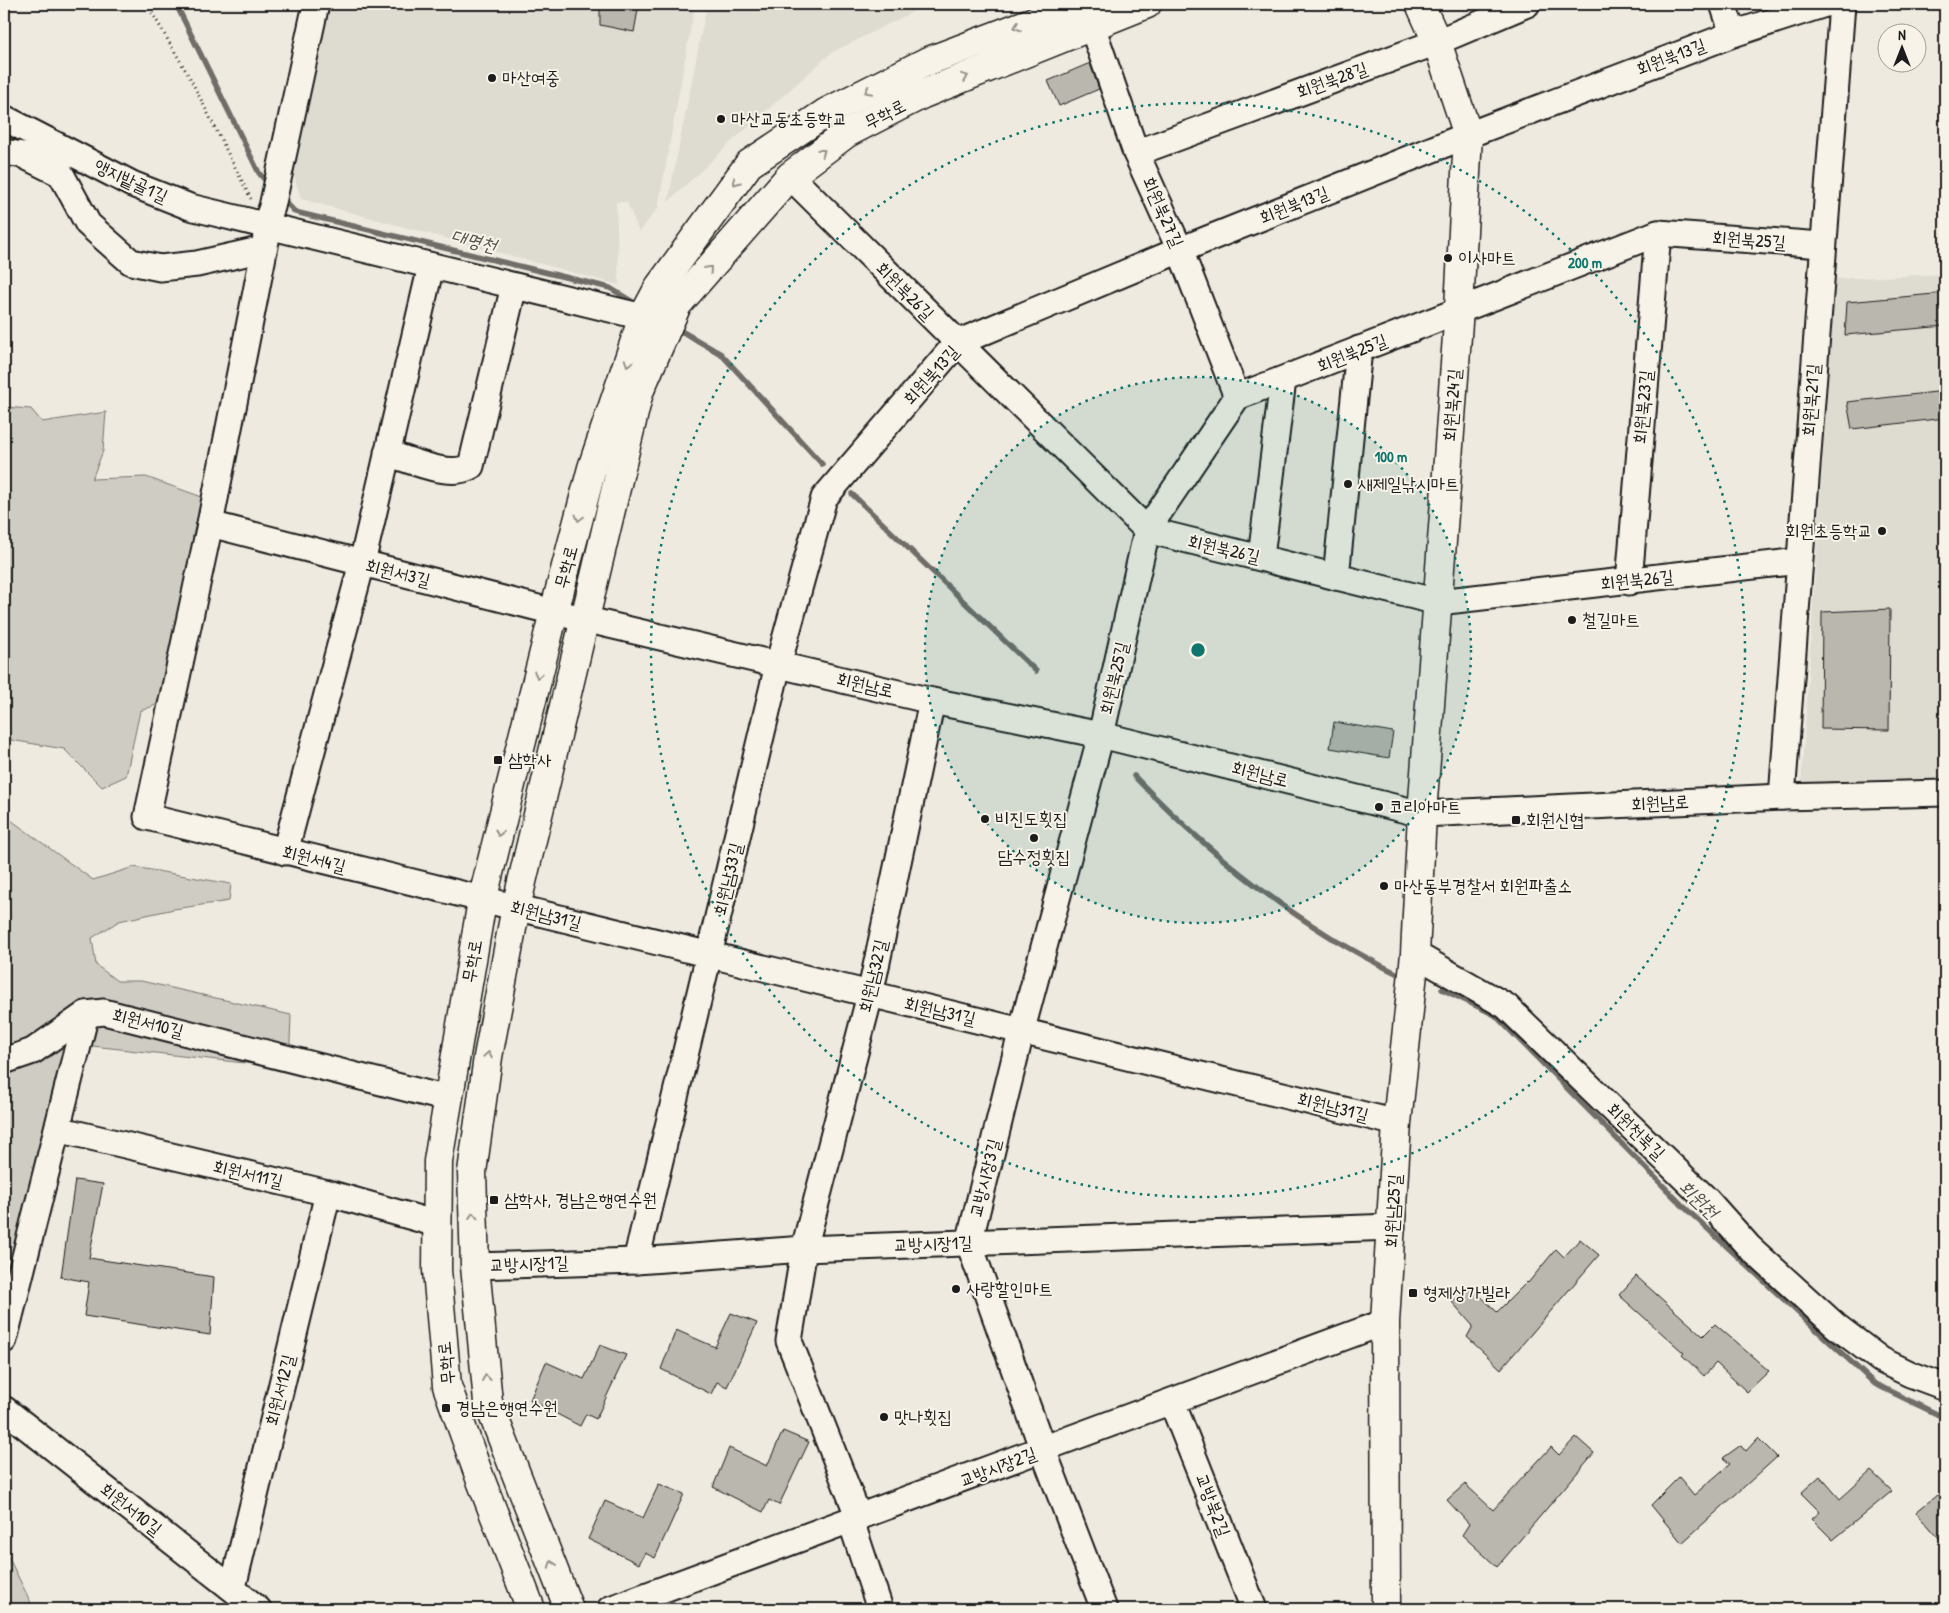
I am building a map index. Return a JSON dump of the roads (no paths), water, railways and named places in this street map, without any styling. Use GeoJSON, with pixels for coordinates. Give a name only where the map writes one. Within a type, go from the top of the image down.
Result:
{"type":"FeatureCollection","features":[{"type":"Feature","properties":{"kind":"main road","name":"무학로"},"geometry":{"type":"LineString","coordinates":[[531,1609],[446,1386],[437,1270],[438,1161],[482,900],[592,468],[662,309],[749,164],[827,112],[926,62],[1082,9],[1148,4]]}},
{"type":"Feature","properties":{"kind":"main road","name":"회원북24길"},"geometry":{"type":"LineString","coordinates":[[1420,4],[1437,42],[1468,135],[1459,309],[1422,814]]}},
{"type":"Feature","properties":{"kind":"main road","name":"무학로"},"geometry":{"type":"LineString","coordinates":[[569,1609],[488,1402],[475,1266],[472,1172],[488,1057],[516,907],[587,620],[639,392],[662,309],[790,176],[847,133],[1082,9]]}},
{"type":"Feature","properties":{"kind":"main road","name":"회원남25길"},"geometry":{"type":"LineString","coordinates":[[1385,1609],[1385,1322],[1397,1123],[1415,954],[1422,814]]}},
{"type":"Feature","properties":{"kind":"street"},"geometry":{"type":"LineString","coordinates":[[210,524],[267,228],[316,4]]}},
{"type":"Feature","properties":{"kind":"street","name":"회원북28길"},"geometry":{"type":"LineString","coordinates":[[1136,154],[1437,42],[1527,4]]}},
{"type":"Feature","properties":{"kind":"street"},"geometry":{"type":"LineString","coordinates":[[1723,4],[1733,34]]}},
{"type":"Feature","properties":{"kind":"street","name":"회원북13길"},"geometry":{"type":"LineString","coordinates":[[824,498],[957,343],[1180,250],[1468,135],[1733,34],[1825,4]]}},
{"type":"Feature","properties":{"kind":"street","name":"회원북21길"},"geometry":{"type":"LineString","coordinates":[[1782,797],[1822,245],[1842,4]]}},
{"type":"Feature","properties":{"kind":"street","name":"회원북27길"},"geometry":{"type":"LineString","coordinates":[[1082,9],[1136,154],[1180,250],[1237,397]]}},
{"type":"Feature","properties":{"kind":"street","name":"앵지밭골1길"},"geometry":{"type":"LineString","coordinates":[[5,124],[132,184],[190,208],[514,286],[662,309]]}},
{"type":"Feature","properties":{"kind":"street"},"geometry":{"type":"LineString","coordinates":[[4,152],[23,155],[61,174],[88,224],[131,262],[160,268],[197,264],[267,228]]}},
{"type":"Feature","properties":{"kind":"street","name":"회원북26길"},"geometry":{"type":"LineString","coordinates":[[790,176],[1147,530],[1438,602],[1629,582],[1799,561]]}},
{"type":"Feature","properties":{"kind":"street","name":"회원북25길"},"geometry":{"type":"LineString","coordinates":[[1101,735],[1147,530],[1237,397],[1658,233],[1822,245]]}},
{"type":"Feature","properties":{"kind":"street","name":"회원북23길"},"geometry":{"type":"LineString","coordinates":[[1629,582],[1658,233]]}},
{"type":"Feature","properties":{"kind":"street"},"geometry":{"type":"LineString","coordinates":[[285,852],[362,563],[431,266]]}},
{"type":"Feature","properties":{"kind":"street"},"geometry":{"type":"LineString","coordinates":[[387,454],[452,472],[463,471],[471,466],[514,286]]}},
{"type":"Feature","properties":{"kind":"street"},"geometry":{"type":"LineString","coordinates":[[1336,577],[1359,349]]}},
{"type":"Feature","properties":{"kind":"street"},"geometry":{"type":"LineString","coordinates":[[1261,558],[1283,380]]}},
{"type":"Feature","properties":{"kind":"street","name":"회원남33길"},"geometry":{"type":"LineString","coordinates":[[636,1261],[711,956],[778,664],[824,498]]}},
{"type":"Feature","properties":{"kind":"street","name":"회원서3길"},"geometry":{"type":"LineString","coordinates":[[210,524],[587,620]]}},
{"type":"Feature","properties":{"kind":"street","name":"회원서4길"},"geometry":{"type":"LineString","coordinates":[[210,524],[147,817],[482,900]]}},
{"type":"Feature","properties":{"kind":"street","name":"회원남로"},"geometry":{"type":"LineString","coordinates":[[587,620],[932,701],[1101,735],[1422,814],[1782,797],[1945,793]]}},
{"type":"Feature","properties":{"kind":"street","name":"회원남32길"},"geometry":{"type":"LineString","coordinates":[[880,1609],[855,1520],[788,1341],[804,1249],[870,995],[932,701]]}},
{"type":"Feature","properties":{"kind":"street","name":"교방시장3길"},"geometry":{"type":"LineString","coordinates":[[969,1243],[1022,1029],[1101,735]]}},
{"type":"Feature","properties":{"kind":"street","name":"회원남31길"},"geometry":{"type":"LineString","coordinates":[[482,900],[870,995],[1022,1029],[1397,1123]]}},
{"type":"Feature","properties":{"kind":"street","name":"회원천북길"},"geometry":{"type":"LineString","coordinates":[[1415,954],[1506,1006],[1707,1200],[1749,1247],[1836,1326],[1882,1360],[1910,1374],[1945,1387]]}},
{"type":"Feature","properties":{"kind":"street","name":"회원서10길"},"geometry":{"type":"LineString","coordinates":[[4,1340],[86,1014],[104,1012],[448,1099]]}},
{"type":"Feature","properties":{"kind":"street"},"geometry":{"type":"LineString","coordinates":[[4,1061],[33,1051],[86,1014]]}},
{"type":"Feature","properties":{"kind":"street","name":"회원서11길"},"geometry":{"type":"LineString","coordinates":[[57,1129],[328,1193],[436,1224]]}},
{"type":"Feature","properties":{"kind":"street","name":"회원서12길"},"geometry":{"type":"LineString","coordinates":[[233,1587],[328,1193]]}},
{"type":"Feature","properties":{"kind":"street","name":"교방시장1길"},"geometry":{"type":"LineString","coordinates":[[475,1266],[636,1261],[804,1249],[1392,1227]]}},
{"type":"Feature","properties":{"kind":"street"},"geometry":{"type":"LineString","coordinates":[[969,1243],[1043,1450],[1104,1609]]}},
{"type":"Feature","properties":{"kind":"street","name":"교방시장2길"},"geometry":{"type":"LineString","coordinates":[[610,1609],[855,1520],[1385,1322]]}},
{"type":"Feature","properties":{"kind":"street","name":"교방북2길"},"geometry":{"type":"LineString","coordinates":[[1172,1402],[1254,1609]]}},
{"type":"Feature","properties":{"kind":"street","name":"회원서10길"},"geometry":{"type":"LineString","coordinates":[[4,1409],[233,1587],[258,1609]]}},
{"type":"Feature","properties":{"kind":"waterway","name":"대명천"},"geometry":{"type":"LineString","coordinates":[[176,4],[259,173],[270,186]]}},
{"type":"Feature","properties":{"kind":"waterway","name":"대명천"},"geometry":{"type":"LineString","coordinates":[[282,198],[295,212],[610,288],[638,305]]}},
{"type":"Feature","properties":{"kind":"waterway","name":"대명천"},"geometry":{"type":"LineString","coordinates":[[676,328],[721,354],[822,464]]}},
{"type":"Feature","properties":{"kind":"waterway"},"geometry":{"type":"LineString","coordinates":[[852,494],[1036,671]]}},
{"type":"Feature","properties":{"kind":"waterway"},"geometry":{"type":"LineString","coordinates":[[1134,776],[1193,834],[1257,887],[1326,934],[1398,974]]}},
{"type":"Feature","properties":{"kind":"waterway","name":"회원천"},"geometry":{"type":"LineString","coordinates":[[1442,989],[1495,1015],[1682,1205],[1875,1384],[1945,1418]]}},
{"type":"Feature","properties":{"kind":"place","name":"마산여중"},"geometry":{"type":"Point","coordinates":[492,78]}},
{"type":"Feature","properties":{"kind":"place","name":"마산교동초등학교"},"geometry":{"type":"Point","coordinates":[721,119]}},
{"type":"Feature","properties":{"kind":"place","name":"이사마트"},"geometry":{"type":"Point","coordinates":[1448,258]}},
{"type":"Feature","properties":{"kind":"place","name":"새제일낚시마트"},"geometry":{"type":"Point","coordinates":[1348,484]}},
{"type":"Feature","properties":{"kind":"place","name":"회원초등학교"},"geometry":{"type":"Point","coordinates":[1882,531]}},
{"type":"Feature","properties":{"kind":"place","name":"철길마트"},"geometry":{"type":"Point","coordinates":[1572,620]}},
{"type":"Feature","properties":{"kind":"place","name":"삼학사"},"geometry":{"type":"Point","coordinates":[498,760]}},
{"type":"Feature","properties":{"kind":"place","name":"코리아마트"},"geometry":{"type":"Point","coordinates":[1379,807]}},
{"type":"Feature","properties":{"kind":"place","name":"비진도횟집"},"geometry":{"type":"Point","coordinates":[985,819]}},
{"type":"Feature","properties":{"kind":"place","name":"회원신협"},"geometry":{"type":"Point","coordinates":[1516,820]}},
{"type":"Feature","properties":{"kind":"place","name":"담수정횟집"},"geometry":{"type":"Point","coordinates":[1034,838]}},
{"type":"Feature","properties":{"kind":"place","name":"마산동부경찰서 회원파출소"},"geometry":{"type":"Point","coordinates":[1384,886]}},
{"type":"Feature","properties":{"kind":"place","name":"삼학사, 경남은행연수원"},"geometry":{"type":"Point","coordinates":[494,1200]}},
{"type":"Feature","properties":{"kind":"place","name":"사랑할인마트"},"geometry":{"type":"Point","coordinates":[956,1289]}},
{"type":"Feature","properties":{"kind":"place","name":"형제상가빌라"},"geometry":{"type":"Point","coordinates":[1413,1293]}},
{"type":"Feature","properties":{"kind":"place","name":"경남은행연수원"},"geometry":{"type":"Point","coordinates":[446,1408]}},
{"type":"Feature","properties":{"kind":"place","name":"맛나횟집"},"geometry":{"type":"Point","coordinates":[884,1417]}}]}
